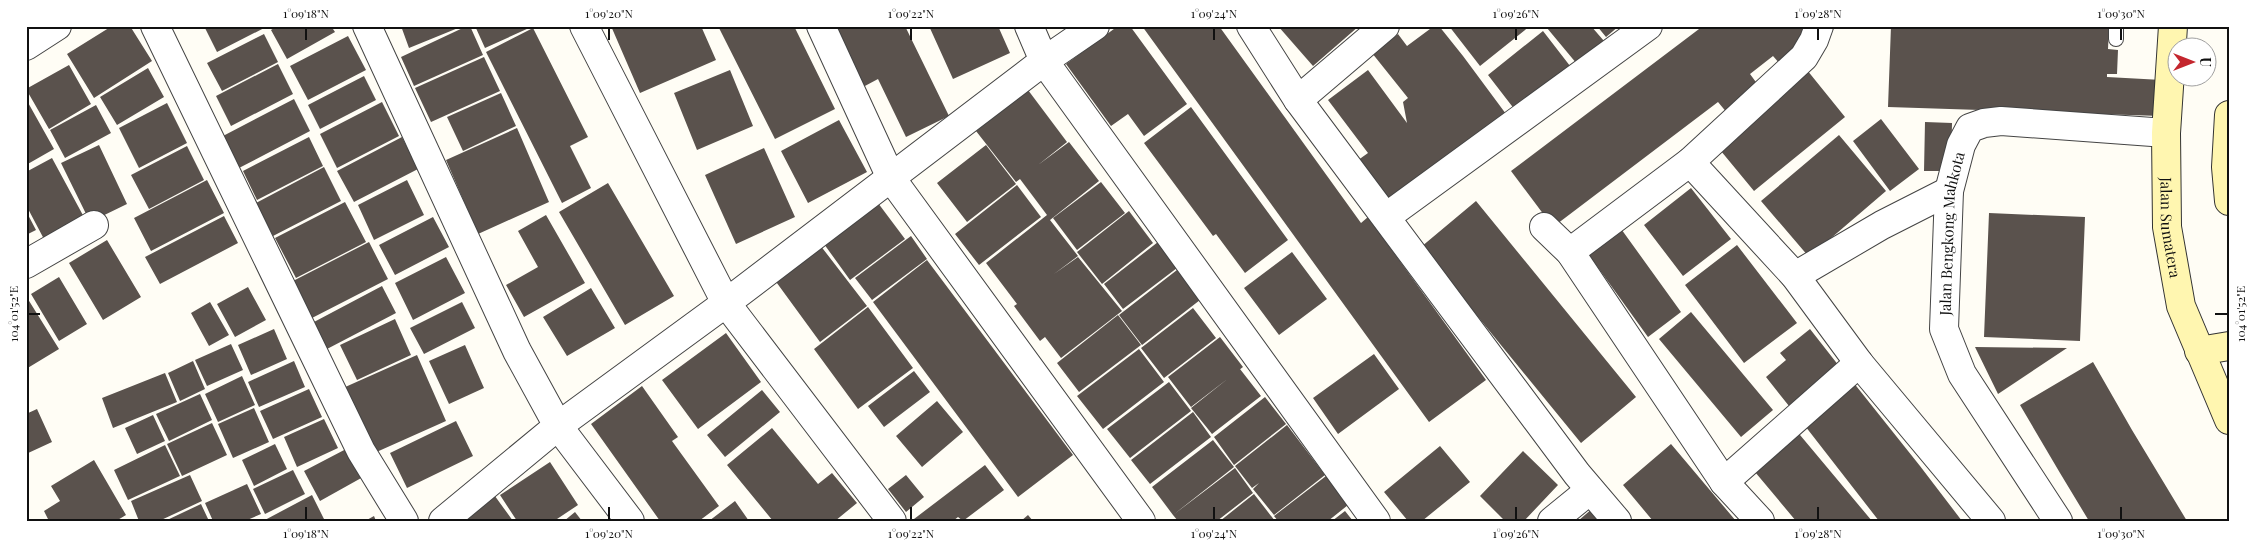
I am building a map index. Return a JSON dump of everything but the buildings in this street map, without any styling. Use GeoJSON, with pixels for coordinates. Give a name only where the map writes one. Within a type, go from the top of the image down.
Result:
{"type":"FeatureCollection","features":[{"type":"Feature","properties":{"kind":"main road","name":"Jalan Sumatera"},"geometry":{"type":"LineString","coordinates":[[2173,26],[2166,133],[2167,227],[2182,306],[2227,410]]}},
{"type":"Feature","properties":{"kind":"main road"},"geometry":{"type":"LineString","coordinates":[[2229,115],[2226,167],[2229,201]]}},
{"type":"Feature","properties":{"kind":"main road"},"geometry":{"type":"LineString","coordinates":[[2200,351],[2229,346]]}},
{"type":"Feature","properties":{"kind":"street"},"geometry":{"type":"LineString","coordinates":[[26,46],[57,26]]}},
{"type":"Feature","properties":{"kind":"street"},"geometry":{"type":"LineString","coordinates":[[155,26],[361,450],[404,521]]}},
{"type":"Feature","properties":{"kind":"street"},"geometry":{"type":"LineString","coordinates":[[367,26],[516,351],[558,426],[630,521]]}},
{"type":"Feature","properties":{"kind":"street"},"geometry":{"type":"LineString","coordinates":[[584,26],[726,303],[892,521]]}},
{"type":"Feature","properties":{"kind":"street"},"geometry":{"type":"LineString","coordinates":[[821,26],[891,178],[1141,521]]}},
{"type":"Feature","properties":{"kind":"street"},"geometry":{"type":"LineString","coordinates":[[1029,26],[1044,61],[1376,521]]}},
{"type":"Feature","properties":{"kind":"street"},"geometry":{"type":"LineString","coordinates":[[443,521],[558,426],[726,303],[1044,61],[1095,26]]}},
{"type":"Feature","properties":{"kind":"street"},"geometry":{"type":"LineString","coordinates":[[1251,26],[1298,100],[1590,490],[1617,521]]}},
{"type":"Feature","properties":{"kind":"street"},"geometry":{"type":"LineString","coordinates":[[1298,100],[1386,26]]}},
{"type":"Feature","properties":{"kind":"street"},"geometry":{"type":"LineString","coordinates":[[1386,217],[1648,26]]}},
{"type":"Feature","properties":{"kind":"street"},"geometry":{"type":"LineString","coordinates":[[1570,252],[1690,162],[1804,57],[1814,40],[1819,26]]}},
{"type":"Feature","properties":{"kind":"street","name":"Jalan Bengkong Mahkota"},"geometry":{"type":"LineString","coordinates":[[2058,521],[1962,374],[1944,329],[1948,191],[1960,145],[1970,128],[1984,123],[2001,121],[2166,133]]}},
{"type":"Feature","properties":{"kind":"street"},"geometry":{"type":"LineString","coordinates":[[1690,162],[1794,276],[1859,363],[1991,521]]}},
{"type":"Feature","properties":{"kind":"street"},"geometry":{"type":"LineString","coordinates":[[1794,276],[1882,225],[1948,191]]}},
{"type":"Feature","properties":{"kind":"street"},"geometry":{"type":"LineString","coordinates":[[26,264],[94,225]]}},
{"type":"Feature","properties":{"kind":"street"},"geometry":{"type":"LineString","coordinates":[[1544,227],[1570,252],[1724,482],[1760,521]]}},
{"type":"Feature","properties":{"kind":"street"},"geometry":{"type":"LineString","coordinates":[[1724,482],[1859,363]]}},
{"type":"Feature","properties":{"kind":"street"},"geometry":{"type":"LineString","coordinates":[[1552,521],[1590,490]]}}]}
